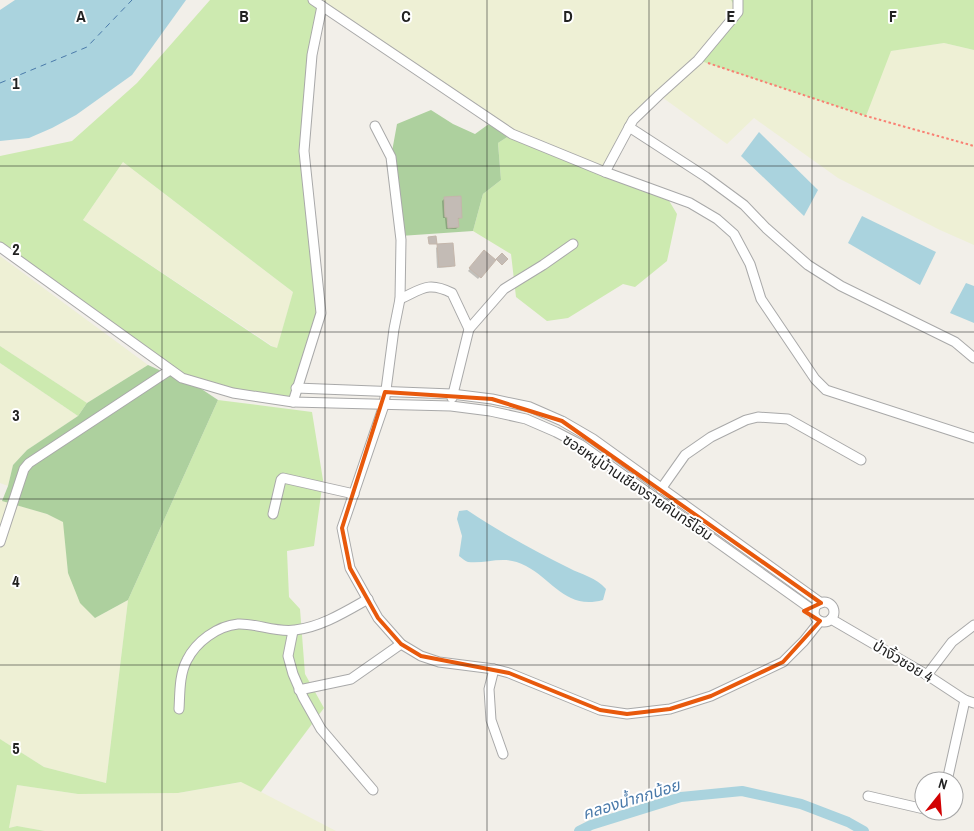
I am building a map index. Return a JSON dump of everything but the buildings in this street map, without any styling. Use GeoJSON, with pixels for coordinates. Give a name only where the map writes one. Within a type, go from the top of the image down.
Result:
{"type":"FeatureCollection","features":[{"type":"Feature","properties":{"kind":"street"},"geometry":{"type":"LineString","coordinates":[[313,0],[512,134],[605,172],[690,202],[717,219],[734,234],[750,264],[761,299],[815,379],[826,390],[974,438]]}},
{"type":"Feature","properties":{"kind":"street"},"geometry":{"type":"LineString","coordinates":[[605,172],[633,120],[698,60],[738,12],[738,0]]}},
{"type":"Feature","properties":{"kind":"street"},"geometry":{"type":"LineString","coordinates":[[293,402],[321,313],[304,151],[312,54],[322,6]]}},
{"type":"Feature","properties":{"kind":"street"},"geometry":{"type":"LineString","coordinates":[[375,126],[391,157],[401,240],[400,299],[384,405],[342,528],[350,568],[378,618],[400,644],[421,656],[439,662],[509,672],[600,710],[627,714],[670,709],[711,696],[784,662],[820,621]]}},
{"type":"Feature","properties":{"kind":"street"},"geometry":{"type":"LineString","coordinates":[[629,127],[706,177],[744,205],[766,228],[808,265],[841,286],[955,342],[974,358]]}},
{"type":"Feature","properties":{"kind":"street"},"geometry":{"type":"LineString","coordinates":[[451,406],[452,394],[469,328],[504,289],[573,244]]}},
{"type":"Feature","properties":{"kind":"street","name":"ซอยหมู่บ้านเชียงรายคันทรีโฮม"},"geometry":{"type":"LineString","coordinates":[[0,247],[182,378],[233,393],[293,402],[451,406],[512,415],[556,432],[586,450],[814,611]]}},
{"type":"Feature","properties":{"kind":"street"},"geometry":{"type":"LineString","coordinates":[[400,299],[427,286],[436,286],[444,289],[452,293],[469,328]]}},
{"type":"Feature","properties":{"kind":"street"},"geometry":{"type":"LineString","coordinates":[[0,542],[24,469],[29,463],[170,370]]}},
{"type":"Feature","properties":{"kind":"street"},"geometry":{"type":"LineString","coordinates":[[296,388],[452,394],[492,399],[530,407],[562,420],[593,439],[820,603],[826,603],[832,607],[833,614],[831,619],[825,622],[815,617],[815,608],[820,603]]}},
{"type":"Feature","properties":{"kind":"street"},"geometry":{"type":"LineString","coordinates":[[526,419],[530,407]]}},
{"type":"Feature","properties":{"kind":"street"},"geometry":{"type":"LineString","coordinates":[[661,489],[685,455],[711,437],[746,420],[758,417],[788,419],[861,460]]}},
{"type":"Feature","properties":{"kind":"street"},"geometry":{"type":"LineString","coordinates":[[586,450],[593,439]]}},
{"type":"Feature","properties":{"kind":"street"},"geometry":{"type":"LineString","coordinates":[[273,514],[283,478],[354,494]]}},
{"type":"Feature","properties":{"kind":"street"},"geometry":{"type":"LineString","coordinates":[[732,553],[739,546]]}},
{"type":"Feature","properties":{"kind":"street"},"geometry":{"type":"LineString","coordinates":[[179,709],[182,676],[187,660],[203,639],[220,629],[238,624],[293,631],[325,622],[368,599]]}},
{"type":"Feature","properties":{"kind":"street","name":"ป่างิ้วซอย 4"},"geometry":{"type":"LineString","coordinates":[[831,619],[970,702]]}},
{"type":"Feature","properties":{"kind":"street"},"geometry":{"type":"LineString","coordinates":[[927,675],[952,642],[974,625]]}},
{"type":"Feature","properties":{"kind":"street"},"geometry":{"type":"LineString","coordinates":[[293,631],[288,656],[299,690],[321,730],[374,790]]}},
{"type":"Feature","properties":{"kind":"street"},"geometry":{"type":"LineString","coordinates":[[299,690],[351,680],[400,644]]}},
{"type":"Feature","properties":{"kind":"street"},"geometry":{"type":"LineString","coordinates":[[494,669],[489,689],[491,720],[503,754]]}},
{"type":"Feature","properties":{"kind":"street"},"geometry":{"type":"LineString","coordinates":[[950,771],[970,702]]}},
{"type":"Feature","properties":{"kind":"street"},"geometry":{"type":"LineString","coordinates":[[868,796],[914,807]]}},
{"type":"Feature","properties":{"kind":"path"},"geometry":{"type":"LineString","coordinates":[[698,60],[866,116],[974,146]]}},
{"type":"Feature","properties":{"kind":"highlighted area"},"geometry":{"type":"Polygon","coordinates":[[[385,392],[492,399],[562,421],[821,603],[804,611],[820,621],[783,662],[711,696],[670,709],[627,714],[600,710],[509,673],[421,656],[401,644],[378,618],[350,568],[342,528],[385,392]]]}},
{"type":"Feature","properties":{"kind":"green space"},"geometry":{"type":"Polygon","coordinates":[[[210,0],[313,0],[322,6],[304,151],[321,313],[293,402],[182,378],[0,247],[0,156],[72,141],[137,83],[210,0]],[[123,162],[83,220],[271,346],[277,348],[293,292],[123,162]]]}},
{"type":"Feature","properties":{"kind":"green space"},"geometry":{"type":"Polygon","coordinates":[[[314,0],[731,0],[738,12],[866,115],[890,51],[944,43],[974,50],[974,245],[940,230],[838,178],[754,118],[727,144],[659,95],[633,120],[605,172],[512,134],[314,0]]]}},
{"type":"Feature","properties":{"kind":"green space"},"geometry":{"type":"Polygon","coordinates":[[[731,0],[974,0],[974,50],[944,43],[891,51],[866,116],[698,60],[738,12],[731,0]]]}},
{"type":"Feature","properties":{"kind":"green space"},"geometry":{"type":"Polygon","coordinates":[[[431,110],[453,124],[475,134],[493,121],[512,134],[498,143],[501,180],[483,194],[473,231],[400,236],[391,157],[397,124],[431,110]]]}},
{"type":"Feature","properties":{"kind":"green space"},"geometry":{"type":"Polygon","coordinates":[[[512,134],[665,194],[677,214],[667,261],[635,287],[623,284],[568,318],[547,321],[516,297],[511,254],[473,231],[483,194],[501,180],[498,143],[512,134]]]}},
{"type":"Feature","properties":{"kind":"green space"},"geometry":{"type":"Polygon","coordinates":[[[123,162],[293,292],[277,349],[83,220],[123,162]]]}},
{"type":"Feature","properties":{"kind":"green space"},"geometry":{"type":"Polygon","coordinates":[[[0,256],[148,365],[87,403],[0,346],[0,256]]]}},
{"type":"Feature","properties":{"kind":"green space"},"geometry":{"type":"Polygon","coordinates":[[[0,346],[87,403],[78,416],[0,363],[0,346]]]}},
{"type":"Feature","properties":{"kind":"green space"},"geometry":{"type":"Polygon","coordinates":[[[0,363],[78,416],[27,450],[13,465],[8,486],[0,483],[0,363]]]}},
{"type":"Feature","properties":{"kind":"green space"},"geometry":{"type":"Polygon","coordinates":[[[148,365],[200,388],[218,400],[128,600],[95,618],[80,603],[68,573],[63,522],[47,514],[2,501],[13,465],[27,450],[78,416],[87,403],[148,365]]]}},
{"type":"Feature","properties":{"kind":"green space"},"geometry":{"type":"Polygon","coordinates":[[[218,400],[312,412],[323,480],[314,546],[287,551],[289,597],[300,609],[305,674],[324,708],[261,792],[241,782],[178,793],[78,794],[17,785],[9,828],[17,826],[45,831],[0,831],[0,739],[44,767],[106,783],[128,600],[218,400]]]}},
{"type":"Feature","properties":{"kind":"green space"},"geometry":{"type":"Polygon","coordinates":[[[0,500],[47,514],[64,522],[68,573],[95,618],[128,600],[106,783],[44,767],[0,739],[0,500]]]}},
{"type":"Feature","properties":{"kind":"green space"},"geometry":{"type":"Polygon","coordinates":[[[242,782],[336,831],[45,831],[17,826],[9,828],[17,785],[78,794],[178,793],[242,782]]]}},
{"type":"Feature","properties":{"kind":"water"},"geometry":{"type":"Polygon","coordinates":[[[15,0],[186,0],[132,75],[76,115],[52,128],[29,138],[0,141],[0,10],[15,0]]]}},
{"type":"Feature","properties":{"kind":"water"},"geometry":{"type":"Polygon","coordinates":[[[759,132],[818,190],[804,216],[741,156],[759,132]]]}},
{"type":"Feature","properties":{"kind":"water"},"geometry":{"type":"Polygon","coordinates":[[[862,216],[936,252],[920,285],[848,243],[862,216]]]}},
{"type":"Feature","properties":{"kind":"water"},"geometry":{"type":"Polygon","coordinates":[[[966,283],[974,286],[974,323],[950,313],[966,283]]]}},
{"type":"Feature","properties":{"kind":"water"},"geometry":{"type":"Polygon","coordinates":[[[467,510],[530,548],[598,582],[606,589],[603,600],[590,602],[579,601],[569,597],[536,572],[518,562],[504,560],[468,562],[459,556],[462,536],[457,519],[459,511],[467,510]]]}},
{"type":"Feature","properties":{"kind":"waterway","name":"คลองน้ำกกน้อย"},"geometry":{"type":"LineString","coordinates":[[579,831],[591,825],[681,797],[742,791],[801,804],[848,822],[864,831]]}},
{"type":"Feature","properties":{"kind":"ferry route"},"geometry":{"type":"LineString","coordinates":[[0,83],[87,47],[132,0]]}}]}
